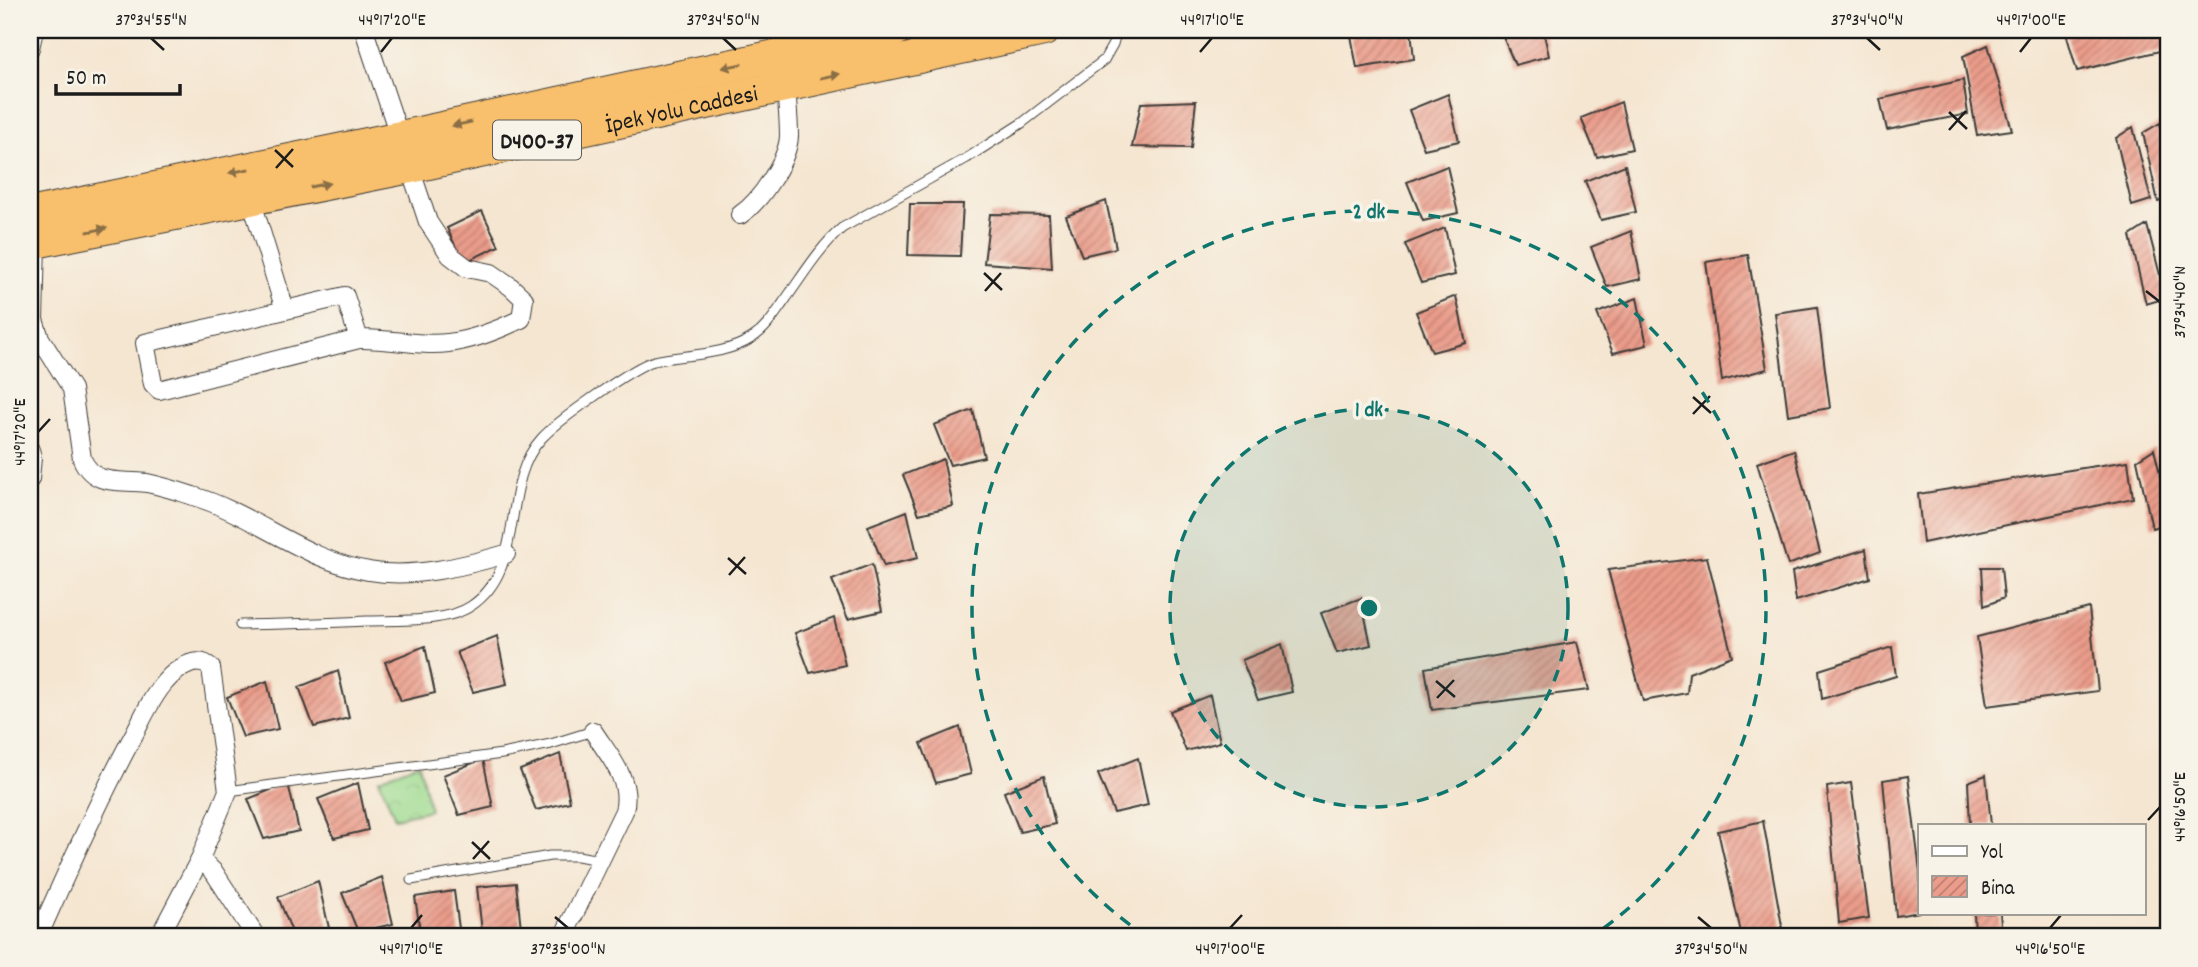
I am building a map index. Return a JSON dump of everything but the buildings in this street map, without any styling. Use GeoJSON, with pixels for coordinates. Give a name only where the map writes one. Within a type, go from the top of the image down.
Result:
{"type":"FeatureCollection","features":[{"type":"Feature","properties":{"kind":"highway","name":"İpek Yolu Caddesi"},"geometry":{"type":"LineString","coordinates":[[32,233],[401,137],[838,36],[895,30]]}},
{"type":"Feature","properties":{"kind":"highway","name":"İpek Yolu Caddesi"},"geometry":{"type":"LineString","coordinates":[[32,233],[251,199],[1044,30]]}},
{"type":"Feature","properties":{"kind":"street"},"geometry":{"type":"LineString","coordinates":[[30,48],[34,30]]}},
{"type":"Feature","properties":{"kind":"street"},"geometry":{"type":"LineString","coordinates":[[359,340],[345,296],[145,342],[153,384],[159,390],[359,340],[379,338],[446,344],[497,330],[521,319],[524,299],[491,273],[467,268],[450,255],[429,222],[363,30]]}},
{"type":"Feature","properties":{"kind":"street"},"geometry":{"type":"LineString","coordinates":[[740,215],[748,210],[771,180],[784,155],[789,138],[786,86]]}},
{"type":"Feature","properties":{"kind":"street"},"geometry":{"type":"LineString","coordinates":[[251,199],[285,310]]}},
{"type":"Feature","properties":{"kind":"street"},"geometry":{"type":"LineString","coordinates":[[32,233],[34,320],[40,338],[72,389],[82,459],[91,474],[106,482],[145,483],[195,496],[230,510],[316,554],[370,572],[419,572],[483,561],[506,554]]}},
{"type":"Feature","properties":{"kind":"street"},"geometry":{"type":"LineString","coordinates":[[30,450],[30,479]]}},
{"type":"Feature","properties":{"kind":"street"},"geometry":{"type":"LineString","coordinates":[[38,937],[103,794],[155,697],[165,682],[178,670],[196,662],[203,662],[211,668],[228,791],[200,859],[159,937]]}},
{"type":"Feature","properties":{"kind":"street"},"geometry":{"type":"LineString","coordinates":[[563,937],[624,811],[627,791],[623,777],[593,732]]}},
{"type":"Feature","properties":{"kind":"street"},"geometry":{"type":"LineString","coordinates":[[200,859],[214,872],[256,937]]}},
{"type":"Feature","properties":{"kind":"lane"},"geometry":{"type":"LineString","coordinates":[[240,625],[415,619],[445,615],[470,607],[498,575],[506,554],[522,473],[533,449],[549,431],[643,365],[732,347],[751,339],[768,324],[826,244],[842,228],[967,158],[1022,123],[1104,60],[1117,30]]}},
{"type":"Feature","properties":{"kind":"lane"},"geometry":{"type":"LineString","coordinates":[[228,791],[502,754],[593,732]]}},
{"type":"Feature","properties":{"kind":"lane"},"geometry":{"type":"LineString","coordinates":[[411,880],[550,856],[578,856],[600,860]]}},
{"type":"Feature","properties":{"kind":"green space"},"geometry":{"type":"Polygon","coordinates":[[[419,763],[430,810],[395,818],[379,779],[419,763]]]}}]}
